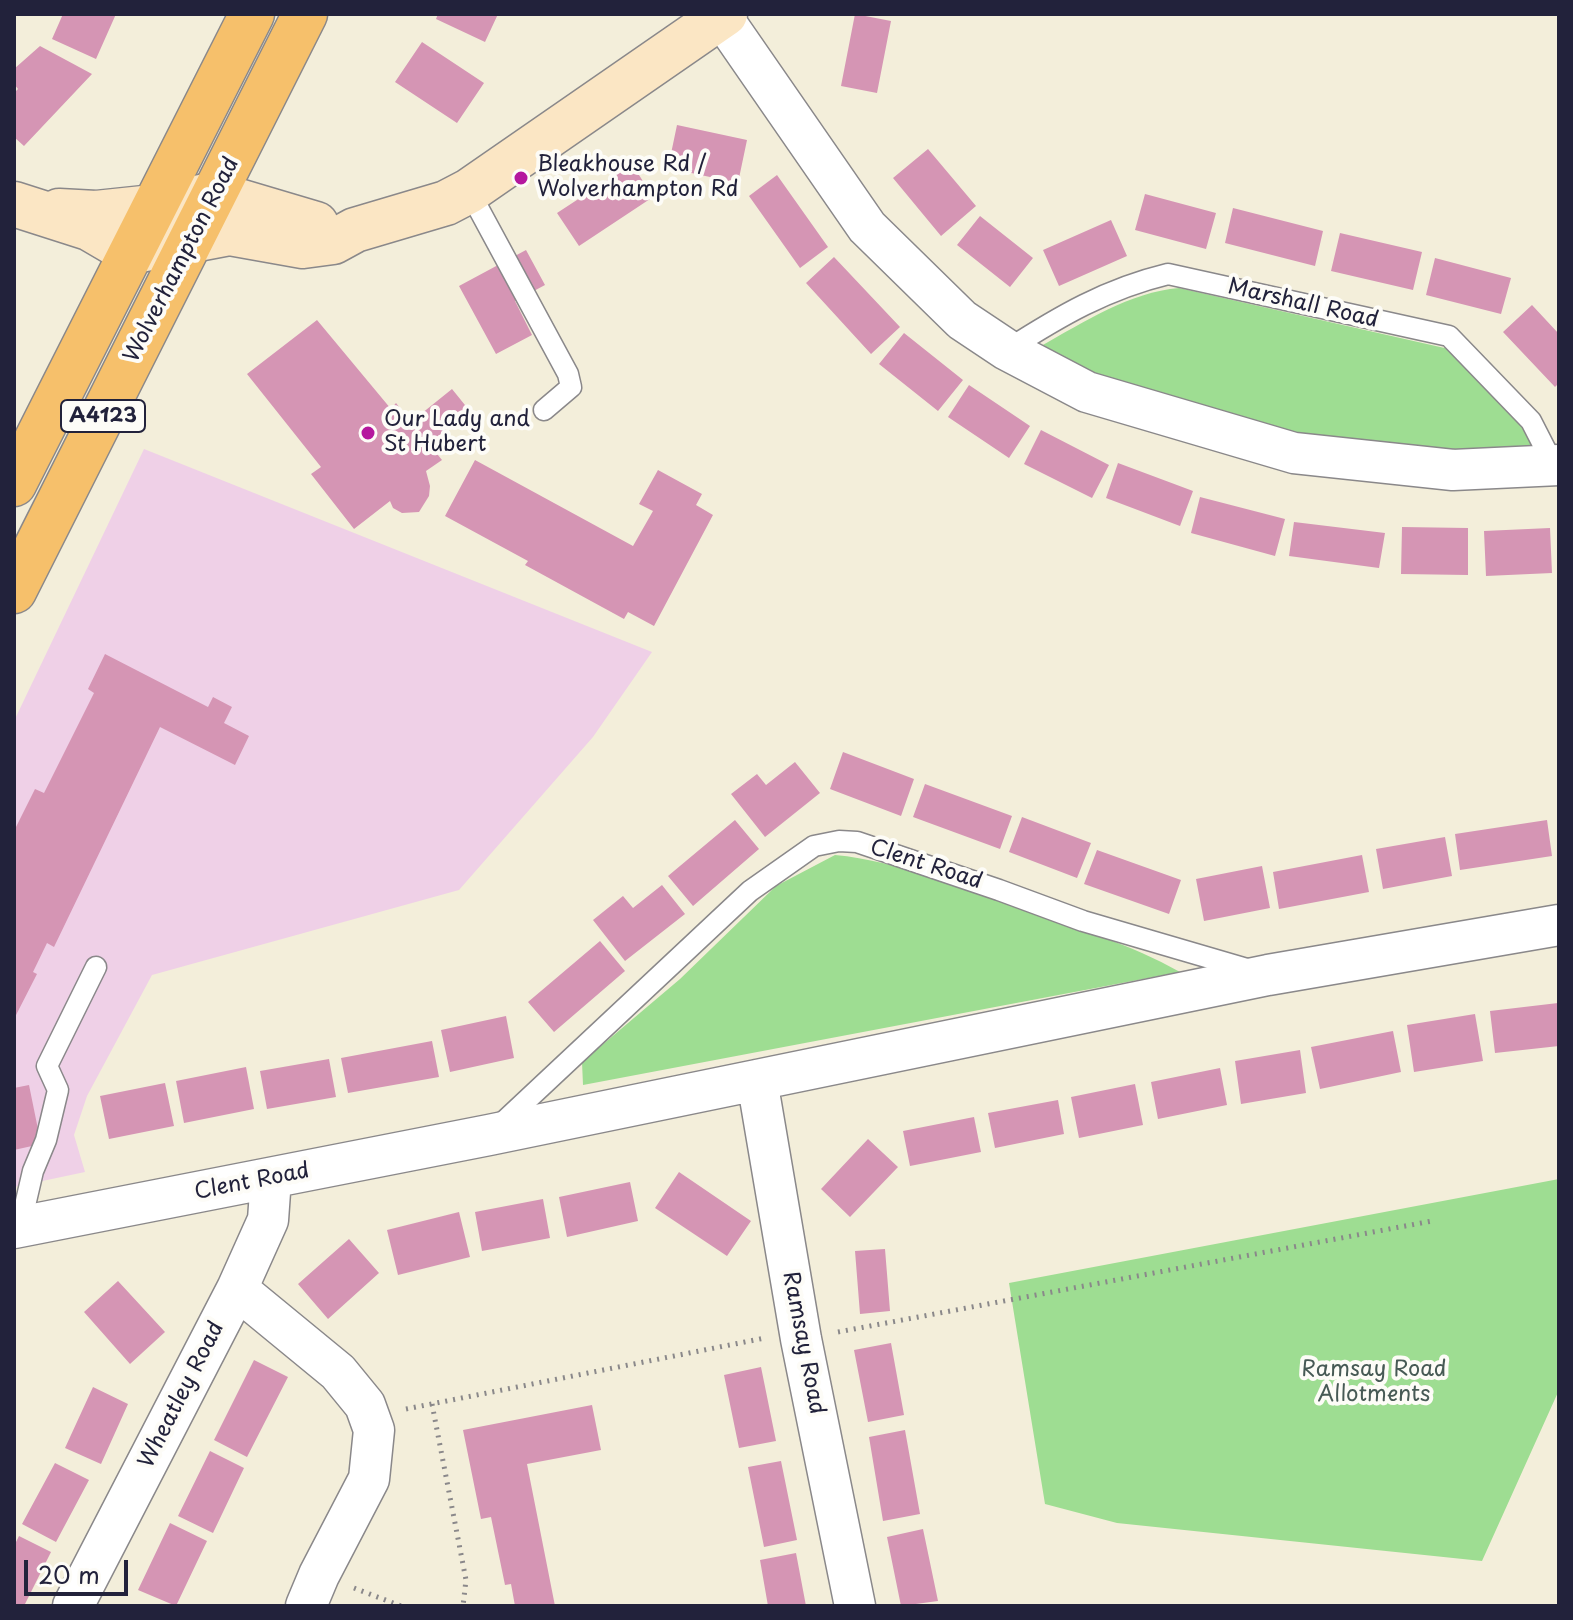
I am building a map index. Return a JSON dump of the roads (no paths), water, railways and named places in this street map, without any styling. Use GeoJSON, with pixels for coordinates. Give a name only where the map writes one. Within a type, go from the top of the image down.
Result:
{"type":"FeatureCollection","features":[{"type":"Feature","properties":{"kind":"highway","name":"A4123"},"geometry":{"type":"LineString","coordinates":[[14,484],[252,14]]}},
{"type":"Feature","properties":{"kind":"highway","name":"Wolverhampton Road"},"geometry":{"type":"LineString","coordinates":[[14,591],[305,14]]}},
{"type":"Feature","properties":{"kind":"street"},"geometry":{"type":"LineString","coordinates":[[25,207],[89,228],[130,252],[230,233],[303,246],[333,242],[355,230],[446,203],[469,191],[723,15]]}},
{"type":"Feature","properties":{"kind":"street","name":"Marshall Road"},"geometry":{"type":"LineString","coordinates":[[723,15],[867,227],[962,320],[1007,350],[1087,392],[1294,453],[1453,470],[1556,466]]}},
{"type":"Feature","properties":{"kind":"street"},"geometry":{"type":"LineString","coordinates":[[25,207],[96,213],[153,207],[215,194],[309,223],[355,230]]}},
{"type":"Feature","properties":{"kind":"street","name":"Clent Road"},"geometry":{"type":"LineString","coordinates":[[17,1227],[489,1135],[1268,975],[1559,925]]}},
{"type":"Feature","properties":{"kind":"street","name":"Ramsay Road"},"geometry":{"type":"LineString","coordinates":[[757,1080],[786,1338],[855,1606]]}},
{"type":"Feature","properties":{"kind":"street","name":"Wheatley Road"},"geometry":{"type":"LineString","coordinates":[[73,1606],[237,1289],[268,1220],[271,1178]]}},
{"type":"Feature","properties":{"kind":"street"},"geometry":{"type":"LineString","coordinates":[[237,1289],[338,1372],[365,1405],[374,1430],[369,1479],[312,1590]]}},
{"type":"Feature","properties":{"kind":"lane"},"geometry":{"type":"LineString","coordinates":[[469,191],[568,374],[571,387],[544,410]]}},
{"type":"Feature","properties":{"kind":"lane","name":"Marshall Road"},"geometry":{"type":"LineString","coordinates":[[1007,350],[1062,315],[1130,283],[1168,274],[1449,336],[1531,421],[1556,466]]}},
{"type":"Feature","properties":{"kind":"lane","name":"Clent Road"},"geometry":{"type":"LineString","coordinates":[[489,1135],[750,891],[814,846],[839,841],[857,842],[1083,921],[1268,975]]}},
{"type":"Feature","properties":{"kind":"lane"},"geometry":{"type":"LineString","coordinates":[[17,1227],[33,1171],[46,1140],[58,1090],[47,1066],[96,967]]}},
{"type":"Feature","properties":{"kind":"place","name":"Bleakhouse Rd / Wolverhampton Rd"},"geometry":{"type":"Point","coordinates":[521,178]}},
{"type":"Feature","properties":{"kind":"place","name":"Our Lady and St Hubert"},"geometry":{"type":"Point","coordinates":[368,433]}},
{"type":"Feature","properties":{"kind":"park label","name":"Ramsay Road Allotments"},"geometry":{"type":"Point","coordinates":[1374,1382]}}]}
